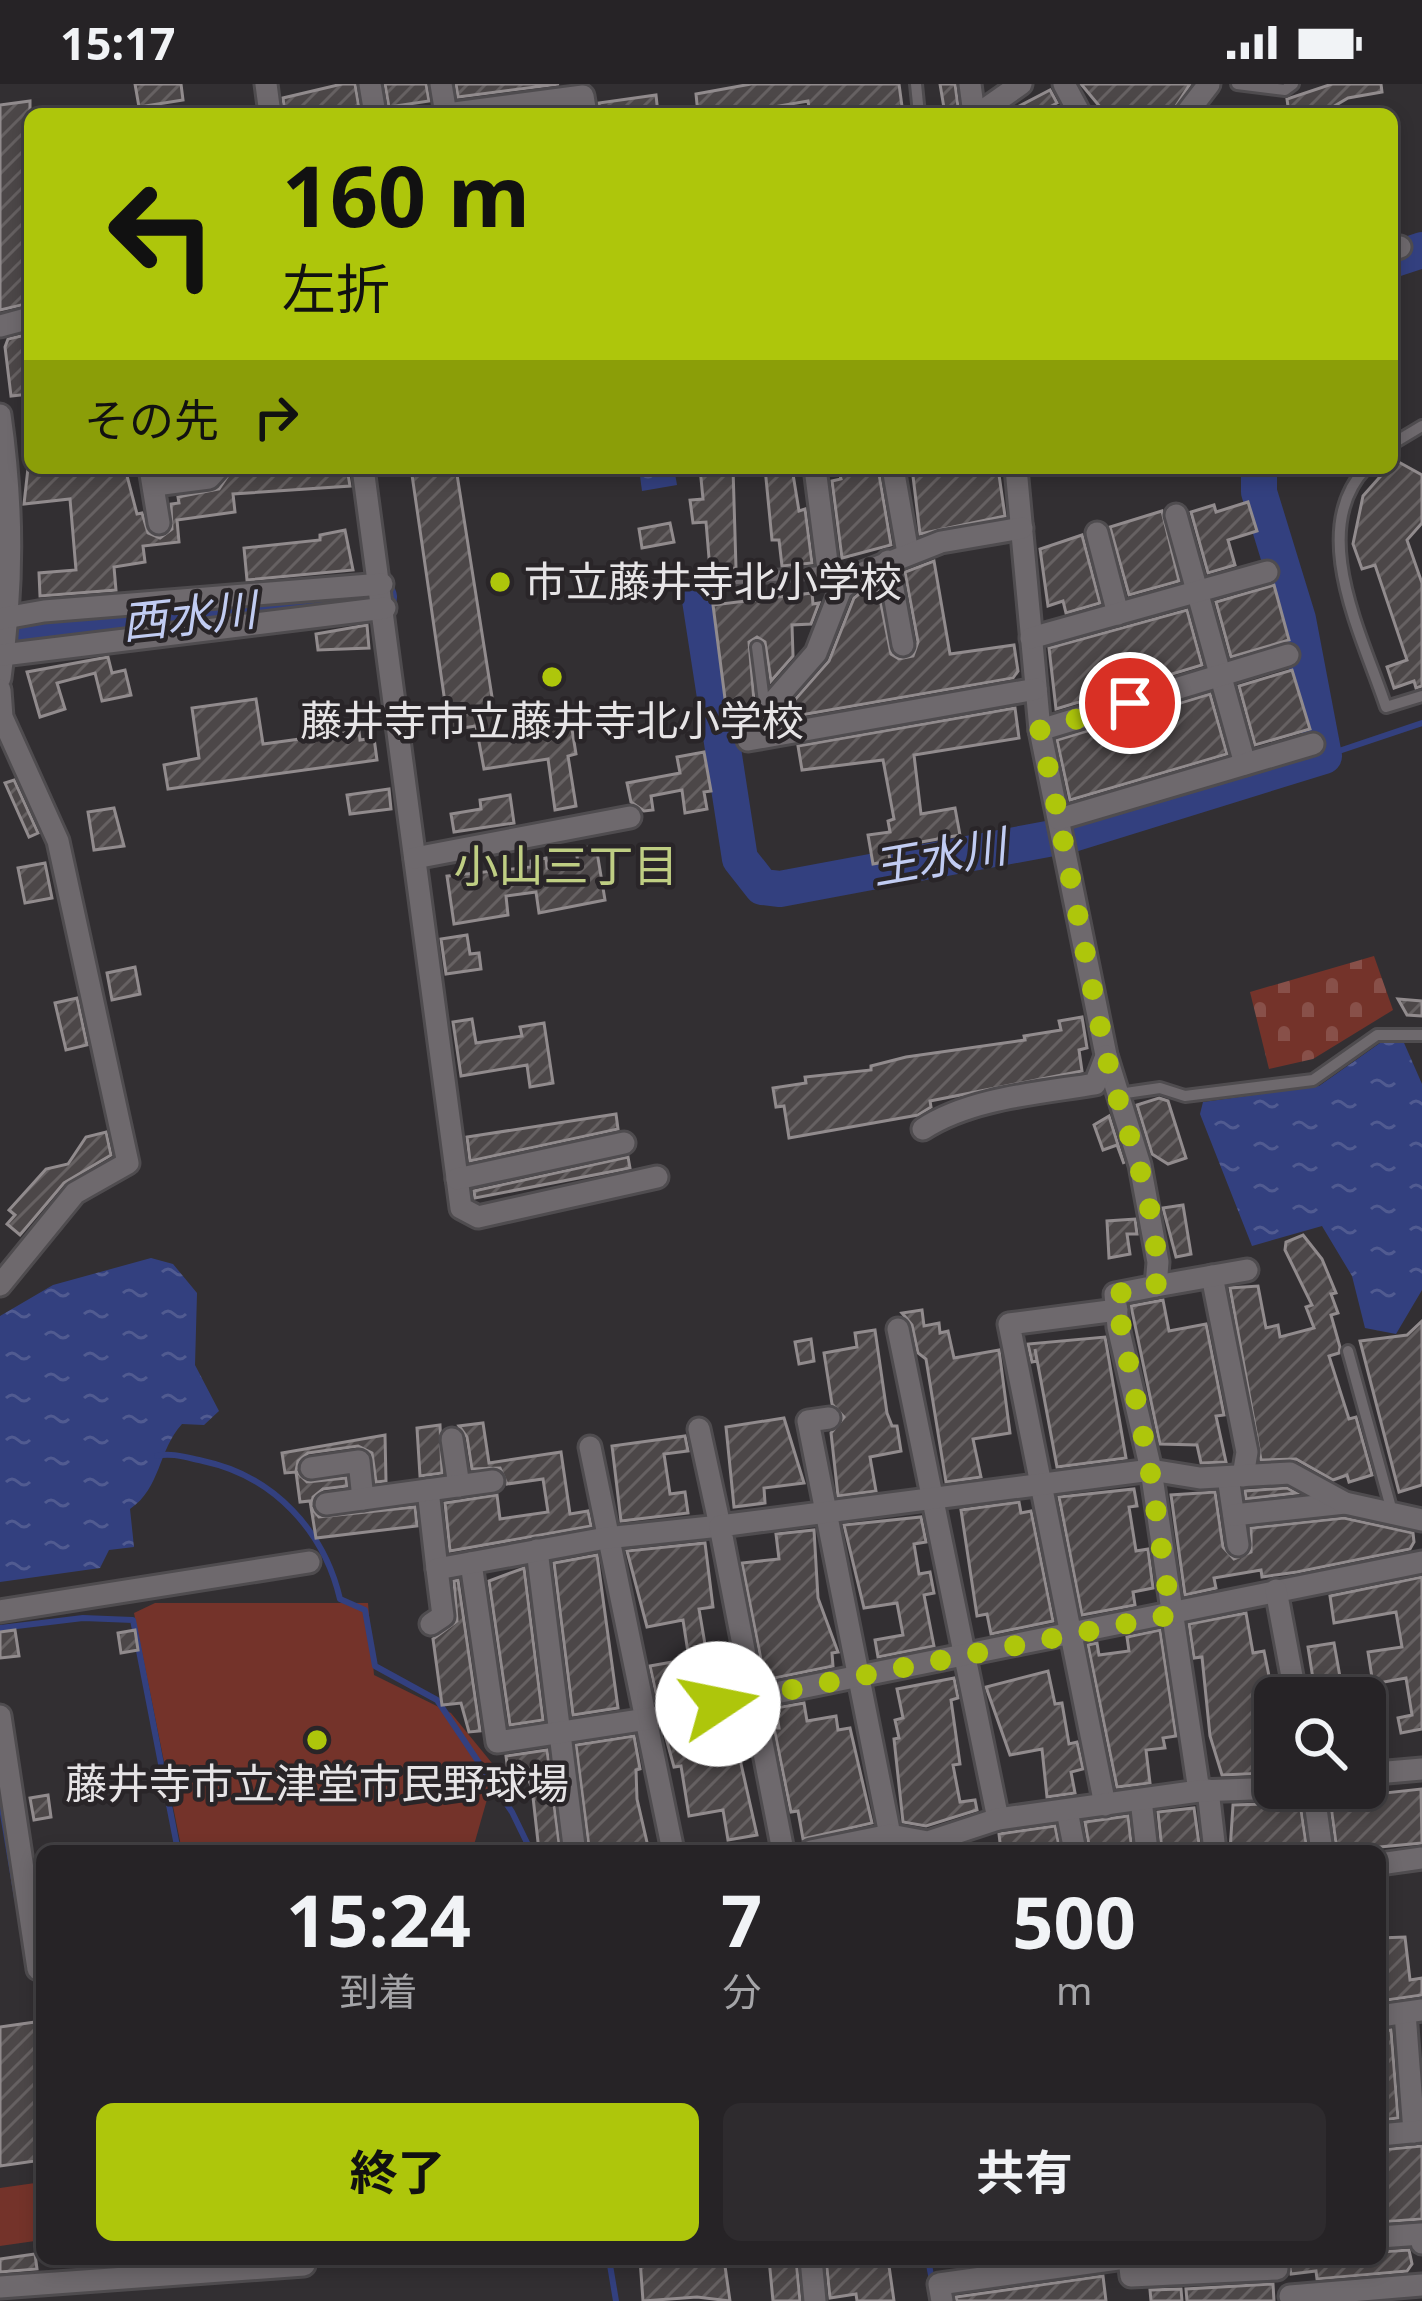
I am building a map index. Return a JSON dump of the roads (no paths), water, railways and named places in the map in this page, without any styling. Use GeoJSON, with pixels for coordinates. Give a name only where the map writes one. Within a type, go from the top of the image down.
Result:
{"type":"FeatureCollection","features":[{"type":"Feature","properties":{"kind":"street"},"geometry":{"type":"LineString","coordinates":[[985,108],[1022,84]]}},
{"type":"Feature","properties":{"kind":"street"},"geometry":{"type":"LineString","coordinates":[[1191,108],[1209,84]]}},
{"type":"Feature","properties":{"kind":"street"},"geometry":{"type":"LineString","coordinates":[[517,108],[583,96],[585,108]]}},
{"type":"Feature","properties":{"kind":"street"},"geometry":{"type":"LineString","coordinates":[[0,415],[12,502],[2,667],[385,608]]}},
{"type":"Feature","properties":{"kind":"street"},"geometry":{"type":"LineString","coordinates":[[159,523],[152,477],[209,478],[213,474]]}},
{"type":"Feature","properties":{"kind":"street"},"geometry":{"type":"LineString","coordinates":[[364,474],[461,1208],[478,1216],[657,1177]]}},
{"type":"Feature","properties":{"kind":"street"},"geometry":{"type":"LineString","coordinates":[[816,474],[837,580],[816,653],[746,733],[748,740],[1036,689]]}},
{"type":"Feature","properties":{"kind":"street"},"geometry":{"type":"LineString","coordinates":[[893,474],[903,645]]}},
{"type":"Feature","properties":{"kind":"street"},"geometry":{"type":"LineString","coordinates":[[1017,474],[1040,730],[1106,1055],[1140,1165],[1158,1262],[1156,1286]]}},
{"type":"Feature","properties":{"kind":"street"},"geometry":{"type":"LineString","coordinates":[[1176,514],[1245,764]]}},
{"type":"Feature","properties":{"kind":"street"},"geometry":{"type":"LineString","coordinates":[[837,580],[898,557],[1022,527]]}},
{"type":"Feature","properties":{"kind":"street"},"geometry":{"type":"LineString","coordinates":[[1097,532],[1118,614]]}},
{"type":"Feature","properties":{"kind":"street"},"geometry":{"type":"LineString","coordinates":[[1031,638],[1267,572]]}},
{"type":"Feature","properties":{"kind":"street"},"geometry":{"type":"LineString","coordinates":[[5,618],[382,584]]}},
{"type":"Feature","properties":{"kind":"street"},"geometry":{"type":"LineString","coordinates":[[1040,730],[1288,655]]}},
{"type":"Feature","properties":{"kind":"street"},"geometry":{"type":"LineString","coordinates":[[0,690],[2,717],[58,841],[128,1163],[75,1193],[0,1285]]}},
{"type":"Feature","properties":{"kind":"street"},"geometry":{"type":"LineString","coordinates":[[1059,819],[1313,744]]}},
{"type":"Feature","properties":{"kind":"street"},"geometry":{"type":"LineString","coordinates":[[415,858],[631,817]]}},
{"type":"Feature","properties":{"kind":"street"},"geometry":{"type":"LineString","coordinates":[[923,1129],[939,1119],[1028,1095],[1095,1084],[1106,1055]]}},
{"type":"Feature","properties":{"kind":"street"},"geometry":{"type":"LineString","coordinates":[[458,1179],[624,1143]]}},
{"type":"Feature","properties":{"kind":"street"},"geometry":{"type":"LineString","coordinates":[[1214,1845],[1115,1294],[1247,1270]]}},
{"type":"Feature","properties":{"kind":"street"},"geometry":{"type":"LineString","coordinates":[[1212,1276],[1247,1452],[1235,1476],[1238,1546]]}},
{"type":"Feature","properties":{"kind":"street"},"geometry":{"type":"LineString","coordinates":[[1105,1805],[1009,1324],[1117,1310]]}},
{"type":"Feature","properties":{"kind":"street"},"geometry":{"type":"LineString","coordinates":[[898,1328],[998,1819]]}},
{"type":"Feature","properties":{"kind":"street"},"geometry":{"type":"LineString","coordinates":[[830,1418],[808,1421],[890,1834]]}},
{"type":"Feature","properties":{"kind":"street"},"geometry":{"type":"LineString","coordinates":[[699,1429],[782,1845]]}},
{"type":"Feature","properties":{"kind":"street"},"geometry":{"type":"LineString","coordinates":[[452,1438],[459,1486]]}},
{"type":"Feature","properties":{"kind":"street"},"geometry":{"type":"LineString","coordinates":[[590,1447],[673,1845]]}},
{"type":"Feature","properties":{"kind":"street"},"geometry":{"type":"LineString","coordinates":[[311,1468],[359,1461],[363,1499]]}},
{"type":"Feature","properties":{"kind":"street"},"geometry":{"type":"LineString","coordinates":[[437,1569],[606,1538],[1150,1470],[1235,1476],[1290,1473],[1345,1503],[1422,1520]]}},
{"type":"Feature","properties":{"kind":"street"},"geometry":{"type":"LineString","coordinates":[[326,1504],[493,1481]]}},
{"type":"Feature","properties":{"kind":"street"},"geometry":{"type":"LineString","coordinates":[[428,1490],[443,1616],[431,1624]]}},
{"type":"Feature","properties":{"kind":"street"},"geometry":{"type":"LineString","coordinates":[[1234,1516],[1345,1503]]}},
{"type":"Feature","properties":{"kind":"street"},"geometry":{"type":"LineString","coordinates":[[537,1550],[574,1845]]}},
{"type":"Feature","properties":{"kind":"street"},"geometry":{"type":"LineString","coordinates":[[0,1611],[309,1562]]}},
{"type":"Feature","properties":{"kind":"street"},"geometry":{"type":"LineString","coordinates":[[471,1563],[497,1742],[646,1720],[1422,1562]]}},
{"type":"Feature","properties":{"kind":"street"},"geometry":{"type":"LineString","coordinates":[[1276,1590],[1292,1677]]}},
{"type":"Feature","properties":{"kind":"street"},"geometry":{"type":"LineString","coordinates":[[0,1716],[36,1956]]}},
{"type":"Feature","properties":{"kind":"street"},"geometry":{"type":"LineString","coordinates":[[1386,1772],[1422,1769]]}},
{"type":"Feature","properties":{"kind":"street"},"geometry":{"type":"LineString","coordinates":[[859,1845],[890,1834],[928,1842],[998,1819],[1204,1791],[1254,1789]]}},
{"type":"Feature","properties":{"kind":"street"},"geometry":{"type":"LineString","coordinates":[[1142,1800],[1146,1845]]}},
{"type":"Feature","properties":{"kind":"street"},"geometry":{"type":"LineString","coordinates":[[1316,1809],[1321,1845]]}},
{"type":"Feature","properties":{"kind":"street"},"geometry":{"type":"LineString","coordinates":[[1067,1811],[1074,1845]]}},
{"type":"Feature","properties":{"kind":"street"},"geometry":{"type":"LineString","coordinates":[[1386,1863],[1422,1858]]}},
{"type":"Feature","properties":{"kind":"street"},"geometry":{"type":"LineString","coordinates":[[1386,2135],[1418,2132],[1413,2012]]}},
{"type":"Feature","properties":{"kind":"street"},"geometry":{"type":"LineString","coordinates":[[1386,2236],[1421,2233],[1422,2243]]}},
{"type":"Feature","properties":{"kind":"street"},"geometry":{"type":"LineString","coordinates":[[0,2287],[115,2267],[304,2265]]}},
{"type":"Feature","properties":{"kind":"street"},"geometry":{"type":"LineString","coordinates":[[812,2265],[815,2301]]}},
{"type":"Feature","properties":{"kind":"street"},"geometry":{"type":"LineString","coordinates":[[942,2301],[939,2284],[1126,2265],[1134,2301]]}},
{"type":"Feature","properties":{"kind":"street"},"geometry":{"type":"LineString","coordinates":[[1276,2265],[1290,2299],[1422,2285]]}},
{"type":"Feature","properties":{"kind":"lane"},"geometry":{"type":"LineString","coordinates":[[1237,84],[1285,90],[1293,84]]}},
{"type":"Feature","properties":{"kind":"lane"},"geometry":{"type":"LineString","coordinates":[[1363,474],[1342,519],[1338,560],[1386,706],[1422,696]]}},
{"type":"Feature","properties":{"kind":"lane"},"geometry":{"type":"LineString","coordinates":[[703,582],[837,580]]}},
{"type":"Feature","properties":{"kind":"lane"},"geometry":{"type":"LineString","coordinates":[[757,647],[765,711]]}},
{"type":"Feature","properties":{"kind":"lane"},"geometry":{"type":"LineString","coordinates":[[1117,1094],[1160,1088],[1184,1096],[1313,1080],[1377,1035],[1422,1035]]}},
{"type":"Feature","properties":{"kind":"lane"},"geometry":{"type":"LineString","coordinates":[[1348,1351],[1394,1517]]}},
{"type":"Feature","properties":{"kind":"water"},"geometry":{"type":"Polygon","coordinates":[[[640,474],[675,474],[677,485],[642,491],[640,474]]]}},
{"type":"Feature","properties":{"kind":"water"},"geometry":{"type":"Polygon","coordinates":[[[1401,1036],[1422,1084],[1422,1290],[1396,1334],[1365,1328],[1352,1276],[1322,1226],[1252,1246],[1200,1114],[1203,1102],[1319,1086],[1380,1043],[1401,1036]]]}},
{"type":"Feature","properties":{"kind":"water"},"geometry":{"type":"Polygon","coordinates":[[[151,1258],[173,1264],[197,1293],[195,1365],[219,1411],[204,1425],[182,1424],[174,1434],[148,1491],[130,1509],[134,1547],[109,1550],[100,1568],[0,1582],[0,1316],[53,1285],[151,1258]]]}},
{"type":"Feature","properties":{"kind":"waterway","name":"王水川"},"geometry":{"type":"LineString","coordinates":[[1398,258],[1422,250]]}},
{"type":"Feature","properties":{"kind":"waterway","name":"王水川"},"geometry":{"type":"LineString","coordinates":[[700,600],[740,859],[762,887],[780,889],[1069,835],[1324,756],[1298,619],[1259,492],[1259,474]]}},
{"type":"Feature","properties":{"kind":"waterway","name":"西水川"},"geometry":{"type":"LineString","coordinates":[[0,635],[53,624],[379,597]]}},
{"type":"Feature","properties":{"kind":"waterway"},"geometry":{"type":"LineString","coordinates":[[1324,756],[1422,723]]}},
{"type":"Feature","properties":{"kind":"waterway"},"geometry":{"type":"LineString","coordinates":[[157,1456],[180,1456],[229,1468],[252,1479],[292,1510],[322,1551],[340,1599],[365,1610],[375,1666],[437,1700],[512,1812],[528,1845]]}},
{"type":"Feature","properties":{"kind":"waterway"},"geometry":{"type":"LineString","coordinates":[[0,1628],[83,1618],[133,1620],[177,1845]]}},
{"type":"Feature","properties":{"kind":"waterway"},"geometry":{"type":"LineString","coordinates":[[0,1796],[17,1898]]}},
{"type":"Feature","properties":{"kind":"waterway"},"geometry":{"type":"LineString","coordinates":[[610,2265],[616,2301]]}},
{"type":"Feature","properties":{"kind":"waterway"},"geometry":{"type":"LineString","coordinates":[[929,2265],[933,2286]]}},
{"type":"Feature","properties":{"kind":"place","name":"市立藤井寺北小学校"},"geometry":{"type":"Point","coordinates":[500,582]}},
{"type":"Feature","properties":{"kind":"place","name":"藤井寺市立藤井寺北小学校"},"geometry":{"type":"Point","coordinates":[552,677]}},
{"type":"Feature","properties":{"kind":"place","name":"藤井寺市立津堂市民野球場"},"geometry":{"type":"Point","coordinates":[317,1740]}},
{"type":"Feature","properties":{"kind":"district","name":"小山三丁目"},"geometry":{"type":"Point","coordinates":[566,866]}}]}
